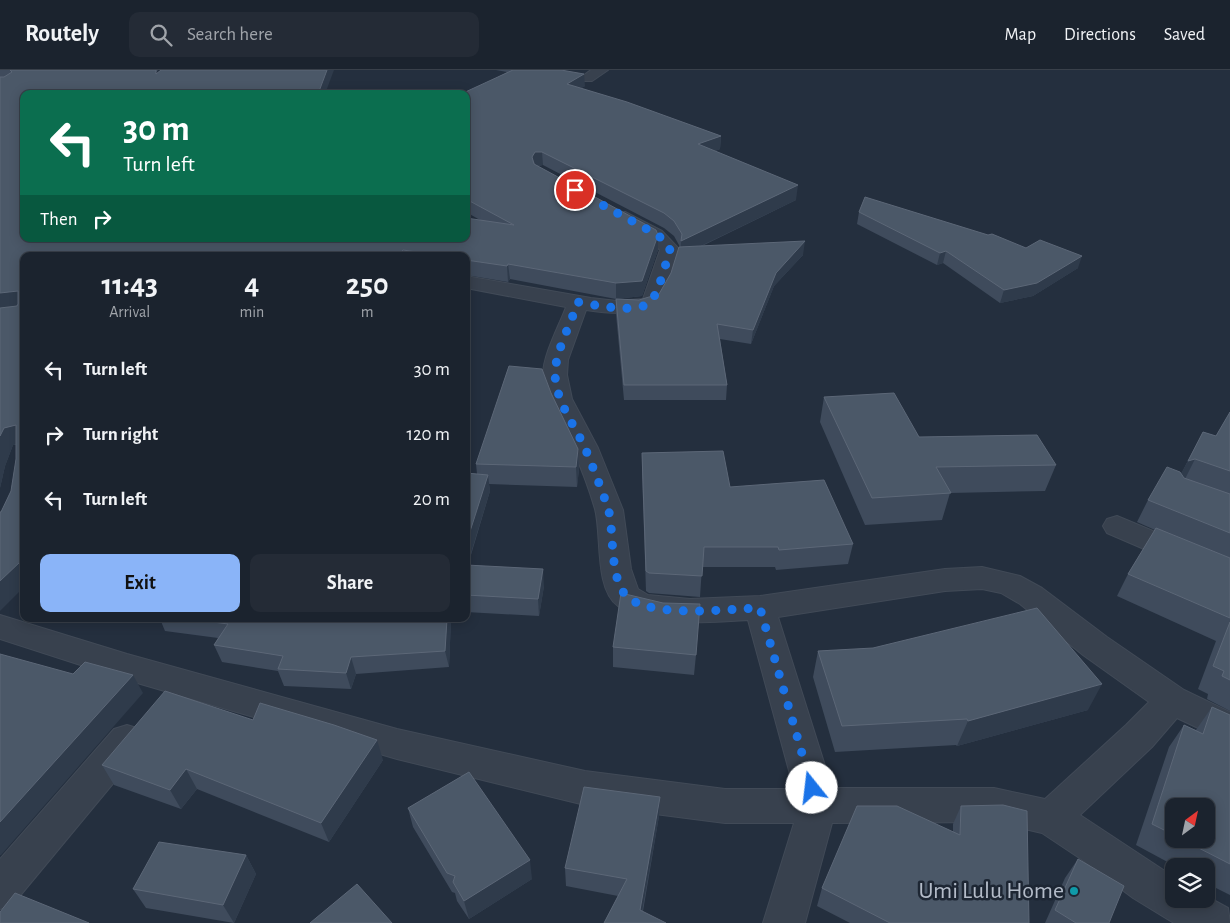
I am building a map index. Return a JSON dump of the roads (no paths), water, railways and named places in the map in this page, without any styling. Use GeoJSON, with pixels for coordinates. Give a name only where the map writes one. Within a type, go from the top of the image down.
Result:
{"type":"FeatureCollection","features":[{"type":"Feature","properties":{"kind":"street"},"geometry":{"type":"LineString","coordinates":[[587,78],[601,70]]}},
{"type":"Feature","properties":{"kind":"street"},"geometry":{"type":"LineString","coordinates":[[470,283],[617,307],[643,306],[651,302],[670,250],[665,241],[656,234],[612,210]]}},
{"type":"Feature","properties":{"kind":"street"},"geometry":{"type":"LineString","coordinates":[[578,302],[557,360],[555,375],[560,399],[585,448],[609,510],[616,569],[620,584],[627,597],[642,606],[690,611],[760,608],[945,580],[982,578],[1009,584],[1031,596],[1095,646],[1172,700],[1230,728]]}},
{"type":"Feature","properties":{"kind":"street"},"geometry":{"type":"LineString","coordinates":[[1117,526],[1230,575]]}},
{"type":"Feature","properties":{"kind":"street"},"geometry":{"type":"LineString","coordinates":[[760,608],[818,806],[784,923]]}},
{"type":"Feature","properties":{"kind":"street"},"geometry":{"type":"LineString","coordinates":[[0,627],[176,682],[397,744],[585,788],[725,806],[994,805],[1051,818],[1095,846],[1147,884],[1213,923]]}},
{"type":"Feature","properties":{"kind":"street"},"geometry":{"type":"LineString","coordinates":[[0,889],[176,682]]}},
{"type":"Feature","properties":{"kind":"street"},"geometry":{"type":"LineString","coordinates":[[1051,818],[1139,736],[1172,700]]}},
{"type":"Feature","properties":{"kind":"place","name":"Umi Lulu Home"},"geometry":{"type":"Point","coordinates":[1074,891]}}]}
